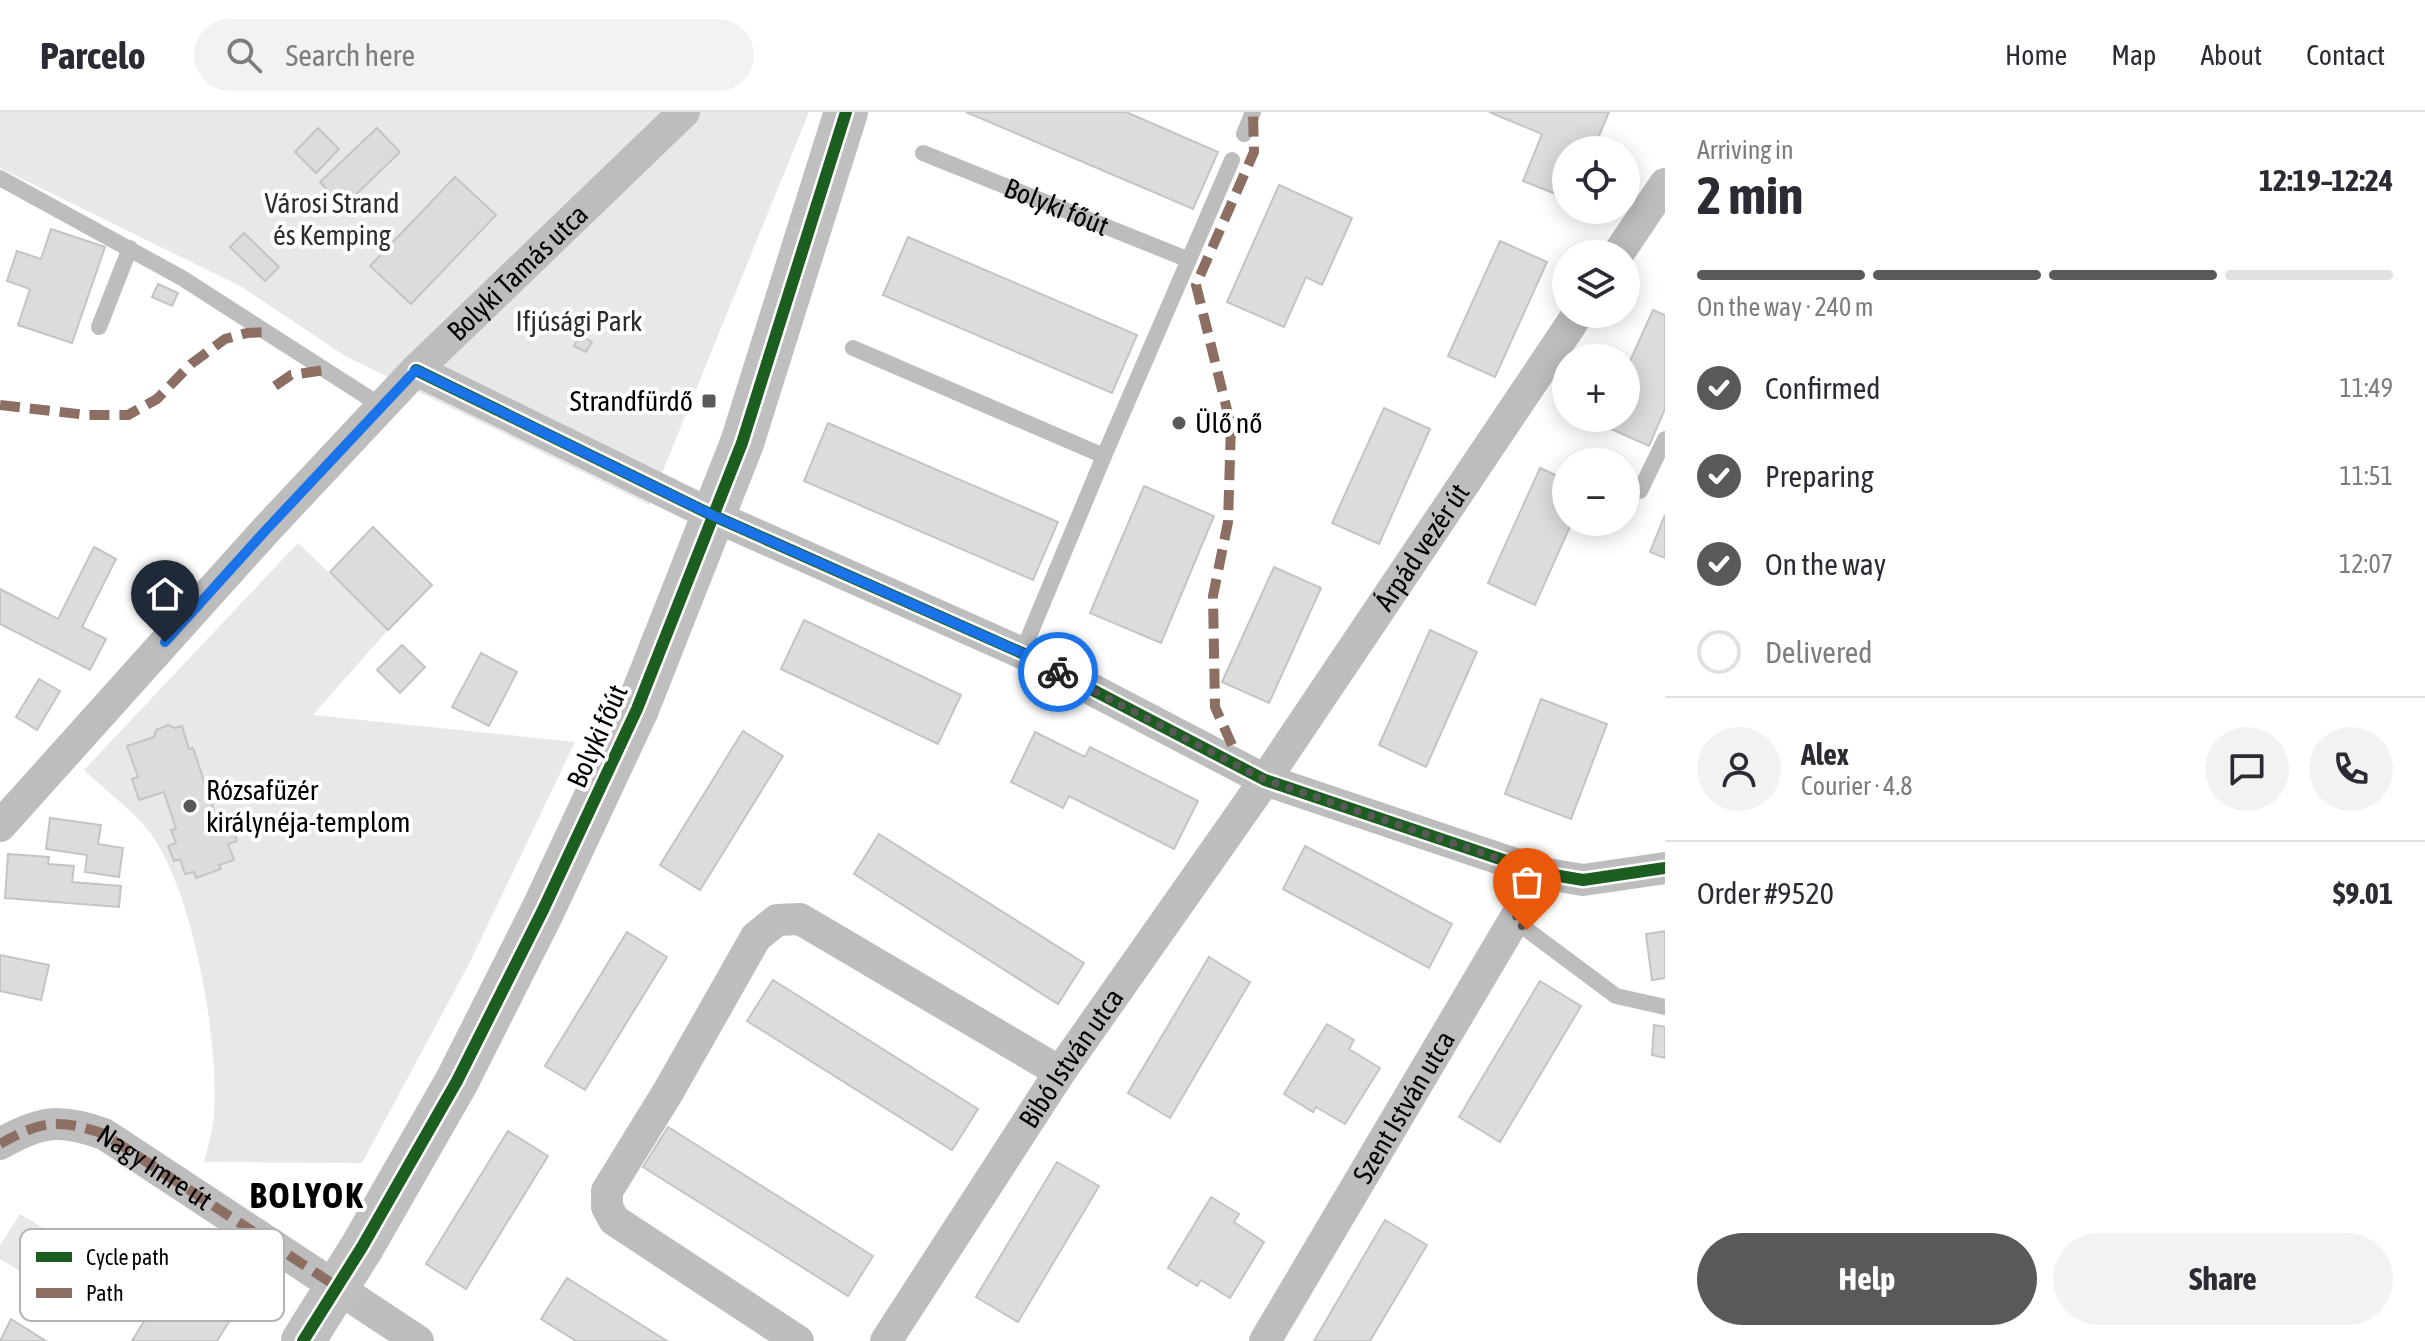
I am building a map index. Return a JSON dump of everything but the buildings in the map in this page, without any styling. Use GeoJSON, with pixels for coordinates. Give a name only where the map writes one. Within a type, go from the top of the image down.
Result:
{"type":"FeatureCollection","features":[{"type":"Feature","properties":{"kind":"main road","name":"Bolyki főút"},"geometry":{"type":"LineString","coordinates":[[303,1341],[362,1247],[457,1081],[536,924],[637,709],[742,443],[846,112]]}},
{"type":"Feature","properties":{"kind":"street","name":"Bolyki Tamás utca"},"geometry":{"type":"LineString","coordinates":[[0,826],[266,530],[416,370],[684,112]]}},
{"type":"Feature","properties":{"kind":"street"},"geometry":{"type":"LineString","coordinates":[[1627,240],[1665,184]]}},
{"type":"Feature","properties":{"kind":"street","name":"Árpád vezér út"},"geometry":{"type":"LineString","coordinates":[[1265,780],[1569,328]]}},
{"type":"Feature","properties":{"kind":"street"},"geometry":{"type":"LineString","coordinates":[[416,370],[714,516],[1022,653],[1265,780],[1542,873],[1583,880],[1665,868]]}},
{"type":"Feature","properties":{"kind":"street","name":"Bibó István utca"},"geometry":{"type":"LineString","coordinates":[[886,1341],[1060,1072],[1265,780]]}},
{"type":"Feature","properties":{"kind":"street","name":"Szent István utca"},"geometry":{"type":"LineString","coordinates":[[1265,1341],[1542,873]]}},
{"type":"Feature","properties":{"kind":"street"},"geometry":{"type":"LineString","coordinates":[[798,1341],[614,1220],[607,1207],[607,1191],[668,1092],[756,937],[777,920],[800,919],[1060,1072]]}},
{"type":"Feature","properties":{"kind":"street","name":"Nagy Imre út"},"geometry":{"type":"LineString","coordinates":[[0,1144],[28,1128],[56,1123],[80,1126],[104,1134],[249,1229]]}},
{"type":"Feature","properties":{"kind":"street","name":"Nagy Imre út"},"geometry":{"type":"LineString","coordinates":[[284,1252],[418,1341]]}},
{"type":"Feature","properties":{"kind":"lane"},"geometry":{"type":"LineString","coordinates":[[1244,134],[1253,112]]}},
{"type":"Feature","properties":{"kind":"lane","name":"Bolyki főút"},"geometry":{"type":"LineString","coordinates":[[923,153],[1189,260]]}},
{"type":"Feature","properties":{"kind":"lane"},"geometry":{"type":"LineString","coordinates":[[1022,653],[1232,160]]}},
{"type":"Feature","properties":{"kind":"lane"},"geometry":{"type":"LineString","coordinates":[[0,178],[130,248],[383,407]]}},
{"type":"Feature","properties":{"kind":"lane"},"geometry":{"type":"LineString","coordinates":[[99,327],[130,248]]}},
{"type":"Feature","properties":{"kind":"lane"},"geometry":{"type":"LineString","coordinates":[[853,348],[1104,456]]}},
{"type":"Feature","properties":{"kind":"lane"},"geometry":{"type":"LineString","coordinates":[[1640,491],[1665,439]]}},
{"type":"Feature","properties":{"kind":"lane"},"geometry":{"type":"LineString","coordinates":[[1514,920],[1616,996],[1665,1007]]}},
{"type":"Feature","properties":{"kind":"green space"},"geometry":{"type":"Polygon","coordinates":[[[0,112],[809,112],[649,505],[345,356],[242,287],[0,168],[0,112]]]}},
{"type":"Feature","properties":{"kind":"green space"},"geometry":{"type":"Polygon","coordinates":[[[298,543],[388,630],[313,715],[575,742],[470,962],[362,1163],[204,1162],[213,1120],[212,1048],[200,969],[180,893],[166,860],[144,825],[84,770],[298,543]]]}},
{"type":"Feature","properties":{"kind":"green space"},"geometry":{"type":"Polygon","coordinates":[[[20,1214],[44,1229],[20,1229],[20,1271],[0,1259],[0,1245],[20,1214]]]}},
{"type":"Feature","properties":{"kind":"marked path"},"geometry":{"type":"LineString","coordinates":[[1232,745],[1215,707],[1213,596],[1228,522],[1231,426],[1196,285],[1254,152],[1253,112]]}},
{"type":"Feature","properties":{"kind":"marked path"},"geometry":{"type":"LineString","coordinates":[[0,405],[87,415],[128,415],[157,399],[191,364],[225,339],[267,332]]}},
{"type":"Feature","properties":{"kind":"marked path"},"geometry":{"type":"LineString","coordinates":[[275,386],[291,375],[325,370]]}},
{"type":"Feature","properties":{"kind":"marked path"},"geometry":{"type":"LineString","coordinates":[[0,1144],[27,1130],[50,1124],[74,1126],[104,1134],[249,1229]]}},
{"type":"Feature","properties":{"kind":"marked path"},"geometry":{"type":"LineString","coordinates":[[284,1252],[336,1286]]}},
{"type":"Feature","properties":{"kind":"cycle path"},"geometry":{"type":"LineString","coordinates":[[303,1341],[362,1247],[457,1081],[543,910],[637,709],[742,443],[846,112]]}},
{"type":"Feature","properties":{"kind":"cycle path"},"geometry":{"type":"LineString","coordinates":[[416,370],[714,516],[1022,653],[1265,780],[1542,873],[1583,880],[1665,868]]}},
{"type":"Feature","properties":{"kind":"way so far"},"geometry":{"type":"LineString","coordinates":[[1058,672],[1265,780],[1542,873],[1514,920],[1527,930]]}},
{"type":"Feature","properties":{"kind":"place","name":"Strandfürdő"},"geometry":{"type":"Point","coordinates":[709,401]}},
{"type":"Feature","properties":{"kind":"place","name":"Ülő nő"},"geometry":{"type":"Point","coordinates":[1179,423]}},
{"type":"Feature","properties":{"kind":"place","name":"Rózsafüzér királynéja-templom"},"geometry":{"type":"Point","coordinates":[190,806]}},
{"type":"Feature","properties":{"kind":"district","name":"BOLYOK"},"geometry":{"type":"Point","coordinates":[307,1195]}},
{"type":"Feature","properties":{"kind":"route"},"geometry":{"type":"LineString","coordinates":[[165,642],[416,370],[714,516],[1022,653],[1058,672]]}},
{"type":"Feature","properties":{"kind":"park label","name":"Városi Strand és Kemping"},"geometry":{"type":"Point","coordinates":[332,219]}},
{"type":"Feature","properties":{"kind":"park label","name":"Ifjúsági Park"},"geometry":{"type":"Point","coordinates":[579,321]}}]}
